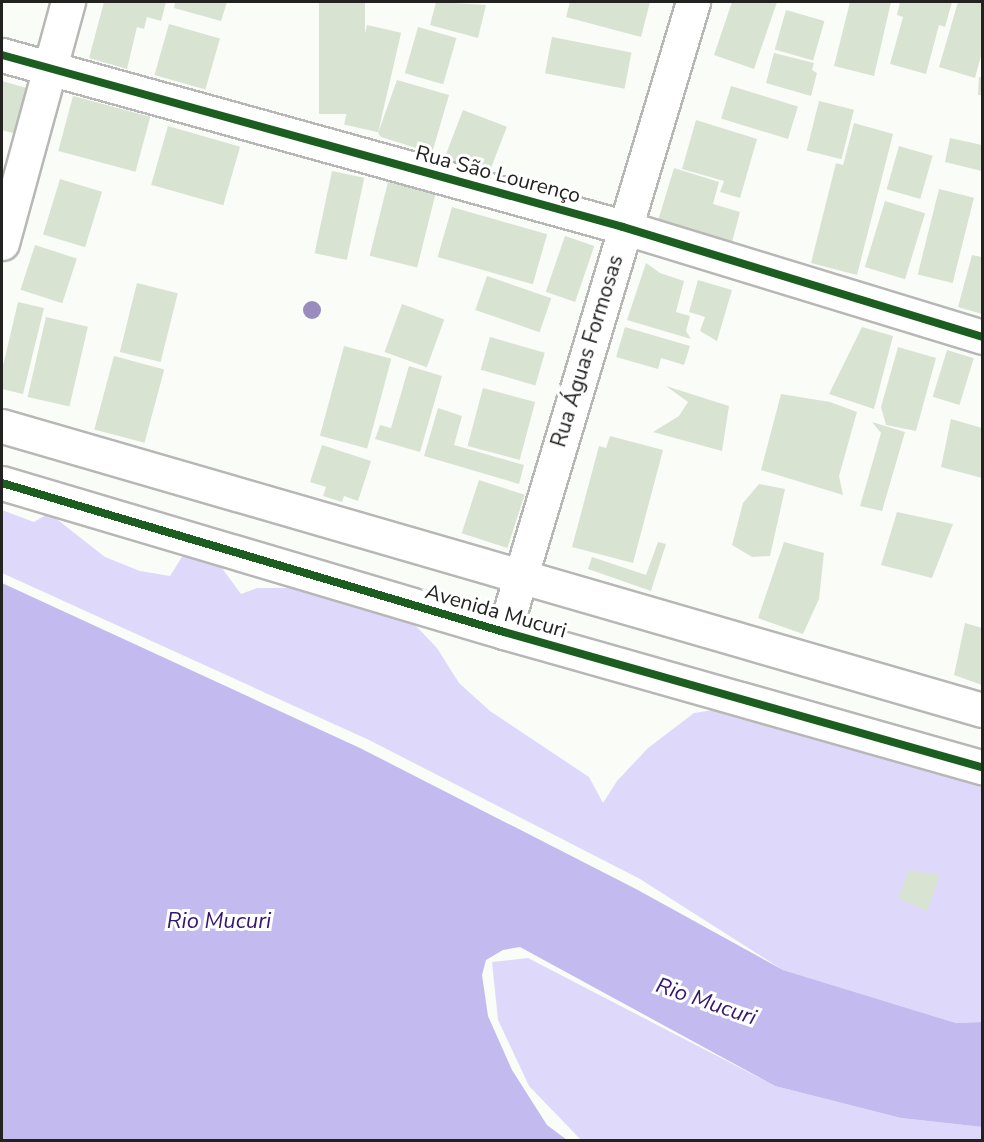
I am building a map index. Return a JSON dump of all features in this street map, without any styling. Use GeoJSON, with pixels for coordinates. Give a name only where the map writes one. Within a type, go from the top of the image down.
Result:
{"type":"FeatureCollection","features":[{"type":"Feature","properties":{"kind":"street"},"geometry":{"type":"LineString","coordinates":[[2,243],[68,2]]}},
{"type":"Feature","properties":{"kind":"street","name":"Rua Águas Formosas"},"geometry":{"type":"LineString","coordinates":[[504,632],[623,227],[693,2]]}},
{"type":"Feature","properties":{"kind":"street","name":"Rua São Lourenço"},"geometry":{"type":"LineString","coordinates":[[2,55],[623,227],[982,337]]}},
{"type":"Feature","properties":{"kind":"street","name":"Avenida Mucuri"},"geometry":{"type":"LineString","coordinates":[[2,426],[982,710]]}},
{"type":"Feature","properties":{"kind":"street","name":"Avenida Mucuri"},"geometry":{"type":"LineString","coordinates":[[2,483],[504,632],[982,767]]}},
{"type":"Feature","properties":{"kind":"shaded area"},"geometry":{"type":"Polygon","coordinates":[[[2,510],[34,522],[49,513],[105,557],[140,571],[170,576],[182,557],[195,550],[216,560],[241,594],[257,588],[305,588],[356,603],[416,626],[437,648],[459,683],[490,711],[589,777],[603,803],[617,781],[648,748],[694,713],[732,707],[982,777],[982,1022],[956,1023],[783,970],[640,879],[369,740],[2,573],[2,510]]]}},
{"type":"Feature","properties":{"kind":"shaded area"},"geometry":{"type":"Polygon","coordinates":[[[528,958],[775,1086],[901,1118],[982,1127],[982,1140],[581,1140],[529,1086],[498,1020],[492,962],[528,958]]]}},
{"type":"Feature","properties":{"kind":"water","name":"Rio Mucuri"},"geometry":{"type":"Polygon","coordinates":[[[2,583],[360,748],[636,889],[783,970],[956,1023],[982,1022],[982,1127],[901,1118],[775,1086],[520,947],[503,950],[486,960],[482,975],[488,1016],[512,1070],[547,1125],[567,1140],[2,1140],[2,583]]]}},
{"type":"Feature","properties":{"kind":"building"},"geometry":{"type":"Polygon","coordinates":[[[104,2],[166,2],[161,21],[147,17],[144,29],[137,27],[127,69],[89,58],[104,2]]]}},
{"type":"Feature","properties":{"kind":"building"},"geometry":{"type":"Polygon","coordinates":[[[175,2],[227,2],[221,21],[174,8],[175,2]]]}},
{"type":"Feature","properties":{"kind":"building"},"geometry":{"type":"Polygon","coordinates":[[[319,2],[365,2],[365,114],[319,114],[319,2]]]}},
{"type":"Feature","properties":{"kind":"building"},"geometry":{"type":"Polygon","coordinates":[[[436,2],[486,5],[478,38],[430,25],[436,2]]]}},
{"type":"Feature","properties":{"kind":"building"},"geometry":{"type":"Polygon","coordinates":[[[570,2],[650,2],[641,37],[566,17],[570,2]]]}},
{"type":"Feature","properties":{"kind":"building"},"geometry":{"type":"Polygon","coordinates":[[[732,2],[777,2],[754,69],[714,55],[732,2]]]}},
{"type":"Feature","properties":{"kind":"building"},"geometry":{"type":"Polygon","coordinates":[[[850,2],[891,2],[874,76],[834,66],[850,2]]]}},
{"type":"Feature","properties":{"kind":"building"},"geometry":{"type":"Polygon","coordinates":[[[900,2],[952,2],[945,27],[939,25],[926,74],[890,64],[903,17],[897,15],[900,2]]]}},
{"type":"Feature","properties":{"kind":"building"},"geometry":{"type":"Polygon","coordinates":[[[958,2],[982,3],[982,52],[975,78],[939,67],[958,2]]]}},
{"type":"Feature","properties":{"kind":"building"},"geometry":{"type":"Polygon","coordinates":[[[786,10],[824,21],[813,60],[775,49],[786,10]]]}},
{"type":"Feature","properties":{"kind":"building"},"geometry":{"type":"Polygon","coordinates":[[[169,24],[220,39],[205,90],[154,75],[169,24]]]}},
{"type":"Feature","properties":{"kind":"building"},"geometry":{"type":"Polygon","coordinates":[[[367,25],[401,33],[378,132],[344,124],[367,25]]]}},
{"type":"Feature","properties":{"kind":"building"},"geometry":{"type":"Polygon","coordinates":[[[418,27],[456,38],[443,84],[405,73],[418,27]]]}},
{"type":"Feature","properties":{"kind":"building"},"geometry":{"type":"Polygon","coordinates":[[[552,37],[632,52],[624,89],[545,73],[552,37]]]}},
{"type":"Feature","properties":{"kind":"building"},"geometry":{"type":"Polygon","coordinates":[[[774,53],[814,63],[812,70],[817,73],[811,96],[766,83],[774,53]]]}},
{"type":"Feature","properties":{"kind":"building"},"geometry":{"type":"Polygon","coordinates":[[[979,77],[982,77],[982,95],[978,95],[979,77]]]}},
{"type":"Feature","properties":{"kind":"building"},"geometry":{"type":"Polygon","coordinates":[[[397,80],[449,95],[432,153],[381,137],[378,133],[397,80]]]}},
{"type":"Feature","properties":{"kind":"building"},"geometry":{"type":"Polygon","coordinates":[[[2,81],[30,89],[16,134],[2,130],[2,81]]]}},
{"type":"Feature","properties":{"kind":"building"},"geometry":{"type":"Polygon","coordinates":[[[731,86],[798,106],[788,139],[721,119],[731,86]]]}},
{"type":"Feature","properties":{"kind":"building"},"geometry":{"type":"Polygon","coordinates":[[[73,96],[150,117],[136,172],[58,151],[73,96]]]}},
{"type":"Feature","properties":{"kind":"building"},"geometry":{"type":"Polygon","coordinates":[[[819,101],[854,110],[842,159],[807,150],[819,101]]]}},
{"type":"Feature","properties":{"kind":"building"},"geometry":{"type":"Polygon","coordinates":[[[463,110],[507,127],[487,179],[443,162],[463,110]]]}},
{"type":"Feature","properties":{"kind":"building"},"geometry":{"type":"Polygon","coordinates":[[[696,120],[757,139],[740,198],[720,192],[724,181],[682,169],[696,120]]]}},
{"type":"Feature","properties":{"kind":"building"},"geometry":{"type":"Polygon","coordinates":[[[854,123],[893,134],[857,275],[811,263],[836,163],[843,165],[854,123]]]}},
{"type":"Feature","properties":{"kind":"building"},"geometry":{"type":"Polygon","coordinates":[[[168,126],[240,147],[223,205],[151,185],[168,126]]]}},
{"type":"Feature","properties":{"kind":"building"},"geometry":{"type":"Polygon","coordinates":[[[950,138],[982,145],[982,171],[945,162],[950,138]]]}},
{"type":"Feature","properties":{"kind":"building"},"geometry":{"type":"Polygon","coordinates":[[[899,146],[933,156],[920,199],[887,189],[899,146]]]}},
{"type":"Feature","properties":{"kind":"building"},"geometry":{"type":"Polygon","coordinates":[[[674,168],[719,182],[713,204],[740,212],[731,246],[657,224],[674,168]]]}},
{"type":"Feature","properties":{"kind":"building"},"geometry":{"type":"Polygon","coordinates":[[[332,171],[364,178],[347,260],[315,253],[332,171]]]}},
{"type":"Feature","properties":{"kind":"building"},"geometry":{"type":"Polygon","coordinates":[[[60,179],[102,192],[85,247],[43,234],[60,179]]]}},
{"type":"Feature","properties":{"kind":"building"},"geometry":{"type":"Polygon","coordinates":[[[388,182],[436,194],[417,268],[370,256],[388,182]]]}},
{"type":"Feature","properties":{"kind":"building"},"geometry":{"type":"Polygon","coordinates":[[[939,189],[974,198],[953,283],[918,274],[939,189]]]}},
{"type":"Feature","properties":{"kind":"building"},"geometry":{"type":"Polygon","coordinates":[[[885,201],[925,213],[905,279],[865,267],[885,201]]]}},
{"type":"Feature","properties":{"kind":"building"},"geometry":{"type":"Polygon","coordinates":[[[452,207],[547,234],[533,284],[438,257],[452,207]]]}},
{"type":"Feature","properties":{"kind":"building"},"geometry":{"type":"Polygon","coordinates":[[[565,236],[594,246],[575,302],[546,292],[565,236]]]}},
{"type":"Feature","properties":{"kind":"building"},"geometry":{"type":"Polygon","coordinates":[[[35,245],[77,259],[62,303],[20,290],[35,245]]]}},
{"type":"Feature","properties":{"kind":"building"},"geometry":{"type":"Polygon","coordinates":[[[972,255],[982,257],[982,314],[958,307],[972,255]]]}},
{"type":"Feature","properties":{"kind":"building"},"geometry":{"type":"Polygon","coordinates":[[[646,263],[660,273],[684,281],[676,312],[690,316],[686,331],[691,339],[627,320],[646,263]]]}},
{"type":"Feature","properties":{"kind":"building"},"geometry":{"type":"Polygon","coordinates":[[[487,276],[551,298],[540,332],[475,310],[487,276]]]}},
{"type":"Feature","properties":{"kind":"building"},"geometry":{"type":"Polygon","coordinates":[[[698,280],[732,290],[717,341],[700,331],[705,317],[689,312],[698,280]]]}},
{"type":"Feature","properties":{"kind":"building"},"geometry":{"type":"Polygon","coordinates":[[[137,283],[178,293],[161,362],[120,352],[137,283]]]}},
{"type":"Feature","properties":{"kind":"building"},"geometry":{"type":"Polygon","coordinates":[[[18,302],[44,308],[23,394],[2,389],[2,370],[18,302]]]}},
{"type":"Feature","properties":{"kind":"building"},"geometry":{"type":"Polygon","coordinates":[[[402,304],[444,319],[427,367],[385,352],[402,304]]]}},
{"type":"Feature","properties":{"kind":"building"},"geometry":{"type":"Polygon","coordinates":[[[46,317],[88,327],[69,407],[28,397],[46,317]]]}},
{"type":"Feature","properties":{"kind":"building"},"geometry":{"type":"Polygon","coordinates":[[[625,327],[690,346],[684,365],[661,358],[658,369],[616,357],[625,327]]]}},
{"type":"Feature","properties":{"kind":"building"},"geometry":{"type":"Polygon","coordinates":[[[862,327],[893,336],[874,409],[829,394],[862,327]]]}},
{"type":"Feature","properties":{"kind":"building"},"geometry":{"type":"Polygon","coordinates":[[[490,337],[545,353],[535,385],[481,370],[490,337]]]}},
{"type":"Feature","properties":{"kind":"building"},"geometry":{"type":"Polygon","coordinates":[[[344,346],[391,359],[367,449],[320,436],[344,346]]]}},
{"type":"Feature","properties":{"kind":"building"},"geometry":{"type":"Polygon","coordinates":[[[898,347],[936,358],[916,431],[886,425],[881,407],[898,347]]]}},
{"type":"Feature","properties":{"kind":"building"},"geometry":{"type":"Polygon","coordinates":[[[947,350],[974,358],[959,405],[933,397],[947,350]]]}},
{"type":"Feature","properties":{"kind":"building"},"geometry":{"type":"Polygon","coordinates":[[[114,356],[164,369],[145,443],[94,429],[114,356]]]}},
{"type":"Feature","properties":{"kind":"building"},"geometry":{"type":"Polygon","coordinates":[[[409,366],[442,376],[420,452],[375,439],[380,425],[391,428],[409,366]]]}},
{"type":"Feature","properties":{"kind":"building"},"geometry":{"type":"Polygon","coordinates":[[[666,386],[729,406],[722,451],[653,432],[679,416],[688,402],[666,386]]]}},
{"type":"Feature","properties":{"kind":"building"},"geometry":{"type":"Polygon","coordinates":[[[483,388],[535,402],[520,460],[467,446],[483,388]]]}},
{"type":"Feature","properties":{"kind":"building"},"geometry":{"type":"Polygon","coordinates":[[[781,394],[830,402],[857,412],[839,476],[843,495],[761,470],[781,394]]]}},
{"type":"Feature","properties":{"kind":"building"},"geometry":{"type":"Polygon","coordinates":[[[438,408],[462,416],[454,445],[524,465],[519,484],[424,456],[438,408]]]}},
{"type":"Feature","properties":{"kind":"building"},"geometry":{"type":"Polygon","coordinates":[[[951,419],[982,428],[982,478],[941,467],[951,419]]]}},
{"type":"Feature","properties":{"kind":"building"},"geometry":{"type":"Polygon","coordinates":[[[872,422],[905,432],[882,511],[860,506],[881,433],[872,422]]]}},
{"type":"Feature","properties":{"kind":"building"},"geometry":{"type":"Polygon","coordinates":[[[610,436],[663,450],[633,563],[572,547],[599,446],[606,448],[610,436]]]}},
{"type":"Feature","properties":{"kind":"building"},"geometry":{"type":"Polygon","coordinates":[[[322,445],[371,461],[358,501],[344,496],[342,502],[323,496],[326,487],[310,482],[322,445]]]}},
{"type":"Feature","properties":{"kind":"building"},"geometry":{"type":"Polygon","coordinates":[[[479,480],[525,495],[507,548],[462,533],[479,480]]]}},
{"type":"Feature","properties":{"kind":"building"},"geometry":{"type":"Polygon","coordinates":[[[759,484],[785,489],[770,556],[752,557],[732,545],[743,503],[759,484]]]}},
{"type":"Feature","properties":{"kind":"building"},"geometry":{"type":"Polygon","coordinates":[[[897,512],[953,524],[932,578],[881,565],[897,512]]]}},
{"type":"Feature","properties":{"kind":"building"},"geometry":{"type":"Polygon","coordinates":[[[658,542],[666,544],[651,591],[588,569],[592,557],[646,575],[658,542]]]}},
{"type":"Feature","properties":{"kind":"building"},"geometry":{"type":"Polygon","coordinates":[[[784,542],[824,553],[819,599],[803,634],[758,618],[784,542]]]}},
{"type":"Feature","properties":{"kind":"building"},"geometry":{"type":"Polygon","coordinates":[[[965,623],[982,628],[982,685],[954,675],[965,623]]]}},
{"type":"Feature","properties":{"kind":"building"},"geometry":{"type":"Polygon","coordinates":[[[909,870],[940,875],[927,911],[898,898],[909,870]]]}},
{"type":"Feature","properties":{"kind":"cycle path"},"geometry":{"type":"LineString","coordinates":[[2,55],[623,227],[982,337]]}},
{"type":"Feature","properties":{"kind":"cycle path"},"geometry":{"type":"LineString","coordinates":[[2,483],[504,632],[982,767]]}}]}
